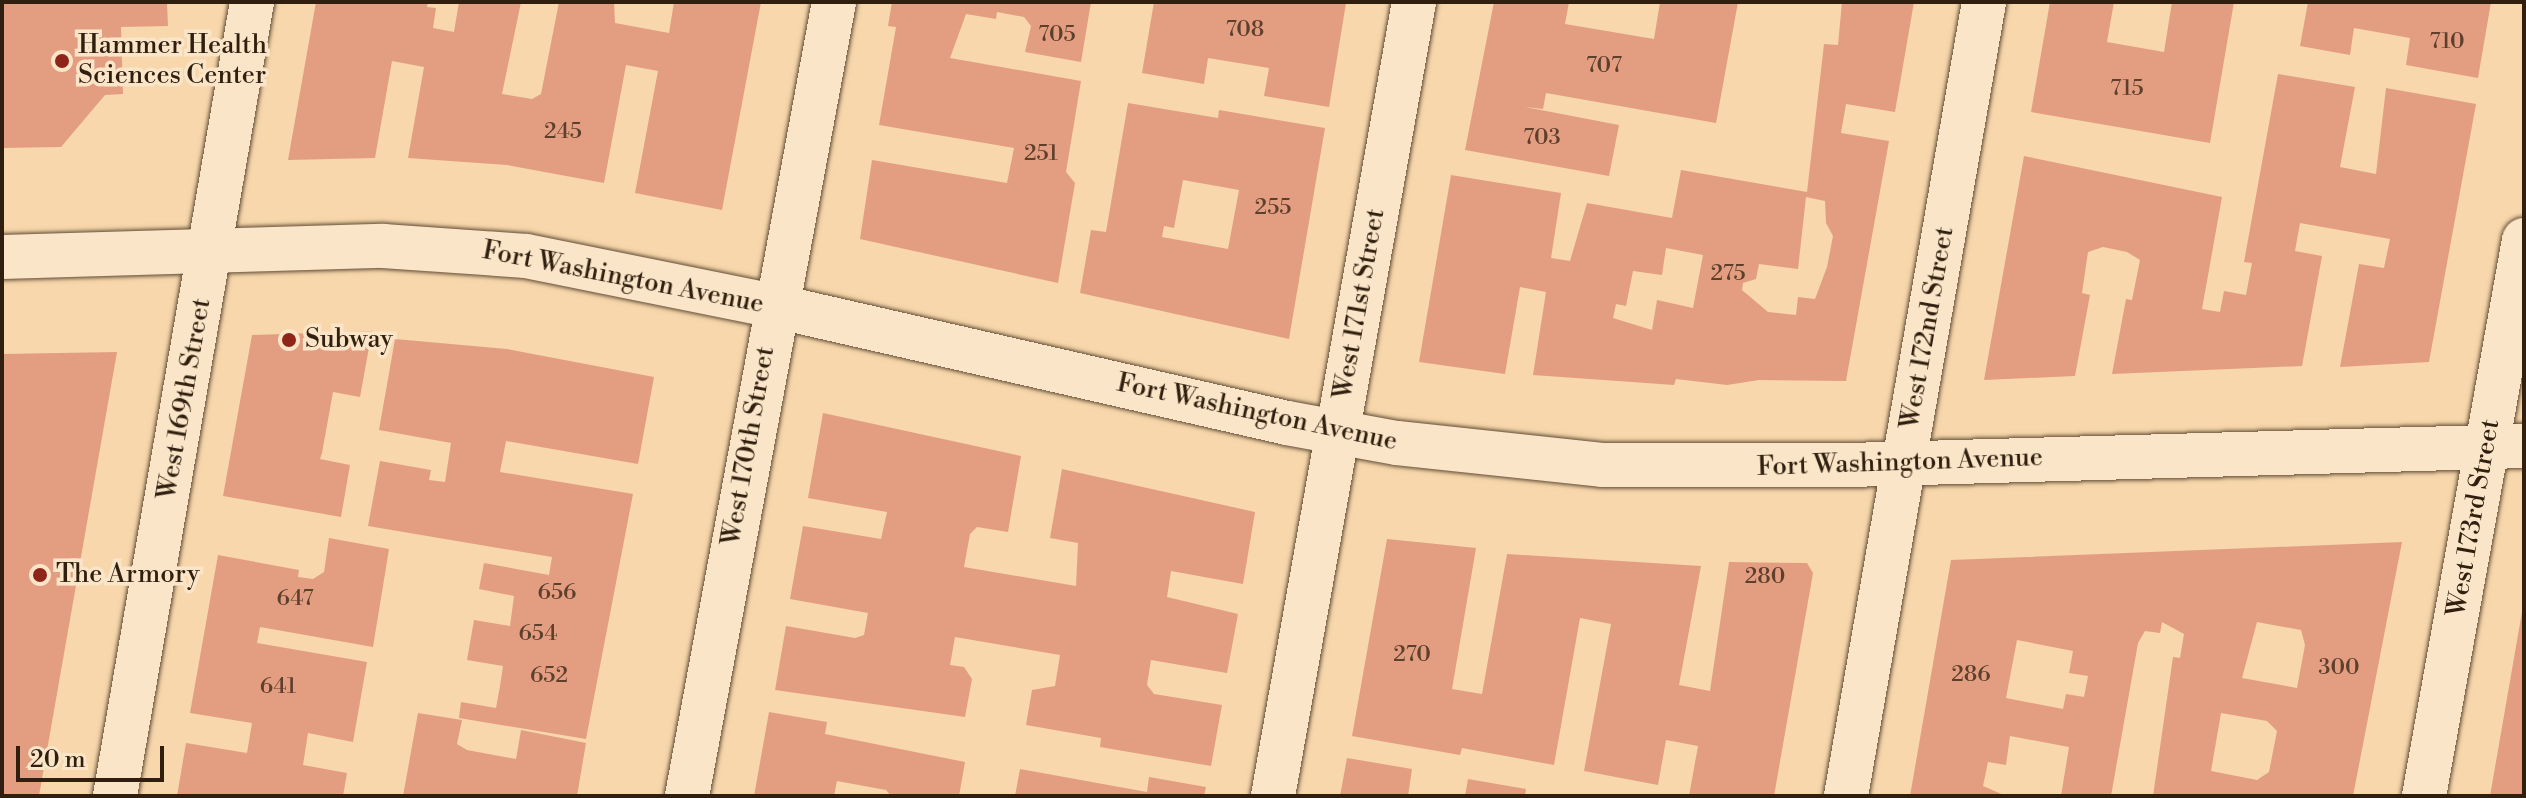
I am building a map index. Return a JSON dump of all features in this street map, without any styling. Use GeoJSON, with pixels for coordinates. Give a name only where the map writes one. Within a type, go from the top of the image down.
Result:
{"type":"FeatureCollection","features":[{"type":"Feature","properties":{"kind":"street","name":"West 169th Street"},"geometry":{"type":"LineString","coordinates":[[115,796],[252,2]]}},
{"type":"Feature","properties":{"kind":"street","name":"West 170th Street"},"geometry":{"type":"LineString","coordinates":[[687,796],[775,306],[792,244],[834,2]]}},
{"type":"Feature","properties":{"kind":"street","name":"West 171st Street"},"geometry":{"type":"LineString","coordinates":[[1273,796],[1414,2]]}},
{"type":"Feature","properties":{"kind":"street","name":"West 172nd Street"},"geometry":{"type":"LineString","coordinates":[[1846,796],[1984,2]]}},
{"type":"Feature","properties":{"kind":"street","name":"West 173rd Street"},"geometry":{"type":"LineString","coordinates":[[2424,796],[2505,446],[2524,240]]}},
{"type":"Feature","properties":{"kind":"street","name":"Fort Washington Avenue"},"geometry":{"type":"LineString","coordinates":[[2,257],[211,248],[455,248],[577,264],[1337,433],[1602,465],[1904,463],[2505,446]]}},
{"type":"Feature","properties":{"kind":"building","name":"Hammer Health Sciences Center"},"geometry":{"type":"Polygon","coordinates":[[[2,2],[167,2],[168,26],[121,27],[123,94],[105,95],[61,147],[2,148],[2,2]]]}},
{"type":"Feature","properties":{"kind":"building"},"geometry":{"type":"Polygon","coordinates":[[[316,2],[428,2],[427,7],[436,8],[433,28],[454,32],[459,2],[521,2],[502,94],[532,99],[541,94],[559,2],[614,2],[615,23],[669,33],[674,2],[761,2],[722,210],[635,193],[658,71],[626,65],[604,183],[507,165],[408,158],[424,67],[392,61],[375,158],[288,160],[316,2]]]}},
{"type":"Feature","properties":{"kind":"building"},"geometry":{"type":"Polygon","coordinates":[[[892,2],[1091,2],[1081,62],[1025,52],[1031,26],[1024,17],[997,12],[996,19],[966,14],[950,58],[1081,81],[1066,172],[1075,183],[1058,283],[860,239],[872,160],[1007,183],[1014,148],[879,125],[896,27],[888,26],[892,2]]]}},
{"type":"Feature","properties":{"kind":"building"},"geometry":{"type":"Polygon","coordinates":[[[1154,2],[1346,3],[1329,107],[1264,96],[1269,68],[1208,58],[1204,84],[1142,73],[1154,2]]]}},
{"type":"Feature","properties":{"kind":"building"},"geometry":{"type":"Polygon","coordinates":[[[1494,2],[1569,2],[1565,24],[1654,39],[1660,2],[1738,2],[1716,123],[1546,93],[1543,109],[1525,107],[1619,125],[1609,176],[1465,150],[1494,2]]]}},
{"type":"Feature","properties":{"kind":"building"},"geometry":{"type":"Polygon","coordinates":[[[1842,2],[1914,2],[1895,112],[1846,104],[1841,133],[1889,141],[1846,381],[1759,380],[1727,385],[1676,379],[1674,385],[1533,375],[1546,292],[1520,287],[1505,374],[1419,362],[1451,175],[1561,193],[1551,258],[1570,261],[1587,203],[1672,218],[1681,170],[1807,192],[1824,44],[1838,45],[1842,2]],[[1806,197],[1798,269],[1759,264],[1756,279],[1743,283],[1742,290],[1768,312],[1796,315],[1798,297],[1815,299],[1827,267],[1833,236],[1826,223],[1825,201],[1806,197]],[[1666,248],[1662,275],[1633,271],[1626,306],[1616,304],[1613,318],[1652,330],[1657,300],[1693,308],[1703,255],[1666,248]]]}},
{"type":"Feature","properties":{"kind":"building"},"geometry":{"type":"Polygon","coordinates":[[[2050,2],[2114,2],[2107,42],[2164,52],[2172,2],[2234,2],[2210,143],[2031,112],[2050,2]]]}},
{"type":"Feature","properties":{"kind":"building"},"geometry":{"type":"Polygon","coordinates":[[[2308,2],[2491,2],[2478,78],[2406,65],[2410,38],[2354,28],[2350,55],[2300,46],[2308,2]]]}},
{"type":"Feature","properties":{"kind":"building"},"geometry":{"type":"Polygon","coordinates":[[[2278,74],[2355,87],[2340,167],[2376,174],[2386,88],[2476,104],[2429,362],[2340,367],[2359,264],[2384,268],[2390,239],[2300,223],[2295,251],[2322,256],[2302,366],[2112,374],[2126,299],[2132,300],[2140,260],[2127,252],[2103,247],[2088,252],[2082,293],[2090,295],[2075,376],[1984,380],[2024,156],[2222,197],[2202,309],[2220,312],[2224,291],[2246,295],[2252,263],[2244,262],[2278,74]]]}},
{"type":"Feature","properties":{"kind":"building"},"geometry":{"type":"Polygon","coordinates":[[[1128,103],[1218,118],[1219,110],[1325,128],[1289,339],[1080,293],[1091,230],[1106,232],[1128,103]],[[1183,180],[1174,228],[1164,226],[1162,237],[1228,249],[1239,190],[1183,180]]]}},
{"type":"Feature","properties":{"kind":"building"},"geometry":{"type":"Polygon","coordinates":[[[372,331],[360,397],[333,392],[320,459],[350,465],[341,517],[223,496],[252,335],[372,331]]]}},
{"type":"Feature","properties":{"kind":"building"},"geometry":{"type":"Polygon","coordinates":[[[395,339],[507,349],[654,377],[638,464],[506,441],[500,472],[633,494],[586,739],[459,718],[461,702],[496,708],[500,686],[503,666],[467,660],[474,620],[510,626],[514,596],[479,589],[484,563],[549,575],[552,557],[368,526],[380,461],[431,470],[429,480],[445,482],[451,443],[379,430],[395,339]]]}},
{"type":"Feature","properties":{"kind":"building","name":"The Armory"},"geometry":{"type":"Polygon","coordinates":[[[117,352],[39,796],[2,796],[2,354],[117,352]]]}},
{"type":"Feature","properties":{"kind":"building"},"geometry":{"type":"Polygon","coordinates":[[[823,413],[1021,456],[1008,532],[977,527],[970,534],[964,567],[1076,586],[1078,543],[1050,538],[1062,469],[1255,512],[1243,584],[1171,571],[1167,597],[1238,614],[1227,673],[1151,660],[1147,685],[1154,694],[1222,705],[1211,766],[1100,747],[1101,738],[1026,725],[1032,690],[1055,686],[1060,655],[955,637],[950,665],[964,667],[972,679],[965,717],[775,690],[786,626],[855,638],[864,635],[868,613],[790,599],[803,526],[881,539],[887,512],[808,498],[823,413]]]}},
{"type":"Feature","properties":{"kind":"building"},"geometry":{"type":"Polygon","coordinates":[[[329,538],[389,549],[373,647],[260,627],[257,643],[367,662],[353,742],[308,733],[303,765],[347,773],[343,796],[177,796],[186,743],[247,753],[252,723],[190,713],[218,555],[299,570],[298,577],[313,579],[324,572],[329,538]]]}},
{"type":"Feature","properties":{"kind":"building"},"geometry":{"type":"Polygon","coordinates":[[[1387,539],[1476,548],[1452,689],[1482,694],[1507,554],[1701,566],[1679,685],[1710,691],[1729,562],[1807,563],[1813,573],[1774,796],[1689,796],[1698,746],[1666,740],[1658,785],[1584,771],[1611,624],[1580,618],[1554,765],[1462,748],[1460,755],[1352,736],[1387,539]]]}},
{"type":"Feature","properties":{"kind":"building"},"geometry":{"type":"Polygon","coordinates":[[[2402,542],[2353,796],[2153,796],[2173,657],[2180,658],[2184,634],[2162,622],[2160,633],[2145,631],[2138,643],[2111,796],[2061,796],[2069,747],[2010,736],[2006,765],[1988,762],[1983,786],[2006,796],[1910,796],[1951,560],[2402,542]],[[2257,622],[2242,678],[2297,688],[2305,645],[2301,630],[2257,622]],[[2017,640],[2006,698],[2063,709],[2066,694],[2084,697],[2088,676],[2069,673],[2073,651],[2017,640]],[[2221,713],[2211,771],[2257,780],[2269,772],[2277,731],[2267,721],[2221,713]]]}},
{"type":"Feature","properties":{"kind":"building"},"geometry":{"type":"Polygon","coordinates":[[[2522,612],[2524,796],[2490,796],[2522,612]]]}},
{"type":"Feature","properties":{"kind":"building"},"geometry":{"type":"Polygon","coordinates":[[[769,712],[827,722],[825,734],[965,762],[959,796],[891,796],[886,790],[837,781],[834,796],[754,796],[769,712]]]}},
{"type":"Feature","properties":{"kind":"building"},"geometry":{"type":"Polygon","coordinates":[[[418,713],[462,720],[457,744],[467,750],[516,759],[521,730],[586,743],[577,796],[403,796],[418,713]]]}},
{"type":"Feature","properties":{"kind":"building"},"geometry":{"type":"Polygon","coordinates":[[[1347,758],[1412,769],[1408,796],[1340,796],[1347,758]]]}},
{"type":"Feature","properties":{"kind":"building"},"geometry":{"type":"Polygon","coordinates":[[[1020,769],[1147,792],[1149,777],[1206,787],[1204,796],[1015,796],[1020,769]]]}},
{"type":"Feature","properties":{"kind":"building"},"geometry":{"type":"Polygon","coordinates":[[[1468,779],[1526,789],[1525,796],[1465,796],[1468,779]]]}},
{"type":"Feature","properties":{"kind":"place","name":"Hammer Health Sciences Center"},"geometry":{"type":"Point","coordinates":[62,61]}},
{"type":"Feature","properties":{"kind":"place","name":"Subway"},"geometry":{"type":"Point","coordinates":[289,340]}},
{"type":"Feature","properties":{"kind":"place","name":"The Armory"},"geometry":{"type":"Point","coordinates":[40,575]}}]}
